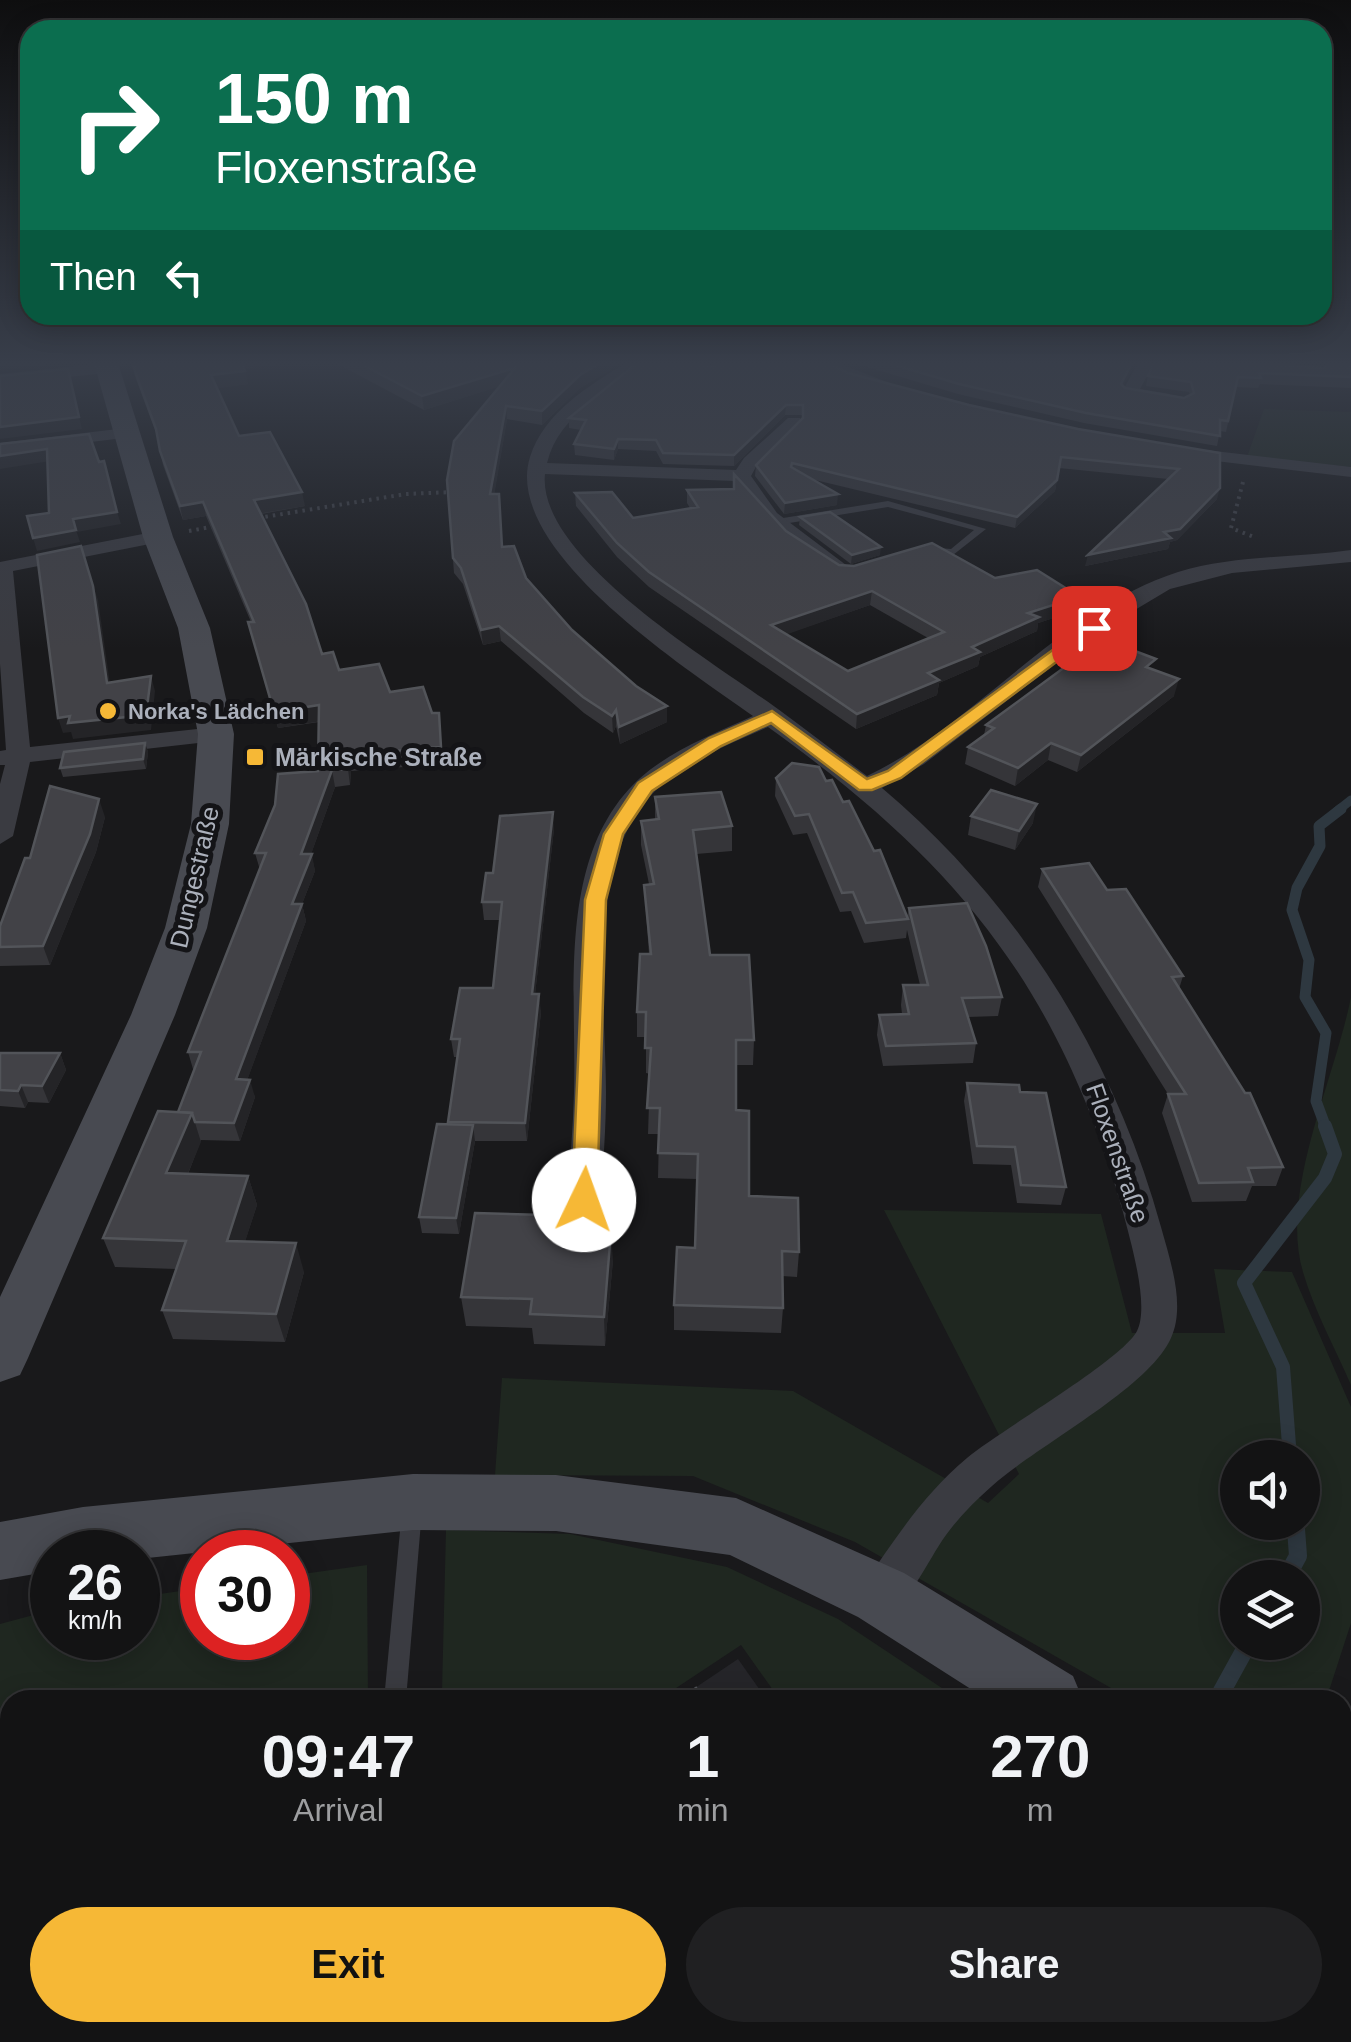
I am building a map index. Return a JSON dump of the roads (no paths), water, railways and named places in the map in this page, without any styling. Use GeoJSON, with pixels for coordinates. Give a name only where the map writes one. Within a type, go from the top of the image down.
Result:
{"type":"FeatureCollection","features":[{"type":"Feature","properties":{"kind":"street","name":"Dungestraße"},"geometry":{"type":"LineString","coordinates":[[0,1358],[153,1015],[186,928],[210,824],[216,734],[194,628],[158,536],[134,458]]}},
{"type":"Feature","properties":{"kind":"street"},"geometry":{"type":"LineString","coordinates":[[541,458],[538,468],[742,476]]}},
{"type":"Feature","properties":{"kind":"street"},"geometry":{"type":"LineString","coordinates":[[742,476],[754,458]]}},
{"type":"Feature","properties":{"kind":"street"},"geometry":{"type":"LineString","coordinates":[[1231,458],[1351,472]]}},
{"type":"Feature","properties":{"kind":"street","name":"Floxenstraße"},"geometry":{"type":"LineString","coordinates":[[538,468],[536,489],[545,517],[564,546],[598,582],[638,617],[865,786],[926,839],[971,886],[1007,931],[1082,1052],[1114,1131],[1154,1267],[1157,1329],[1130,1366],[1042,1424],[944,1507],[881,1594]]}},
{"type":"Feature","properties":{"kind":"street"},"geometry":{"type":"LineString","coordinates":[[742,476],[758,505],[846,572]]}},
{"type":"Feature","properties":{"kind":"street"},"geometry":{"type":"LineString","coordinates":[[0,836],[6,827],[10,758],[1,568],[158,536]]}},
{"type":"Feature","properties":{"kind":"street"},"geometry":{"type":"LineString","coordinates":[[865,786],[894,774],[1124,606],[1160,586],[1207,570],[1351,556]]}},
{"type":"Feature","properties":{"kind":"street"},"geometry":{"type":"LineString","coordinates":[[584,1200],[592,933],[602,869],[614,834],[628,810],[656,779],[715,742],[772,716]]}},
{"type":"Feature","properties":{"kind":"street"},"geometry":{"type":"LineString","coordinates":[[10,758],[216,734]]}},
{"type":"Feature","properties":{"kind":"street"},"geometry":{"type":"LineString","coordinates":[[0,1551],[82,1536],[412,1502],[556,1503],[736,1528],[881,1594],[1033,1690]]}},
{"type":"Feature","properties":{"kind":"lane"},"geometry":{"type":"LineString","coordinates":[[777,522],[888,504],[981,528],[953,552],[923,550],[908,554]]}},
{"type":"Feature","properties":{"kind":"lane"},"geometry":{"type":"LineString","coordinates":[[396,1690],[412,1502]]}},
{"type":"Feature","properties":{"kind":"waterway"},"geometry":{"type":"LineString","coordinates":[[1337,811],[1351,800]]}},
{"type":"Feature","properties":{"kind":"waterway"},"geometry":{"type":"LineString","coordinates":[[1326,1128],[1316,1101],[1326,1033],[1305,997],[1309,960],[1292,910],[1297,888],[1320,846],[1319,826],[1341,809]]}},
{"type":"Feature","properties":{"kind":"waterway"},"geometry":{"type":"LineString","coordinates":[[1289,1440],[1283,1367],[1244,1283],[1325,1178],[1335,1154],[1325,1126]]}},
{"type":"Feature","properties":{"kind":"waterway"},"geometry":{"type":"LineString","coordinates":[[1296,1560],[1297,1540]]}},
{"type":"Feature","properties":{"kind":"waterway"},"geometry":{"type":"LineString","coordinates":[[1223,1690],[1239,1660]]}},
{"type":"Feature","properties":{"kind":"place","name":"Norka's Lädchen"},"geometry":{"type":"Point","coordinates":[108,711]}},
{"type":"Feature","properties":{"kind":"place","name":"Märkische Straße"},"geometry":{"type":"Point","coordinates":[255,757]}}]}
